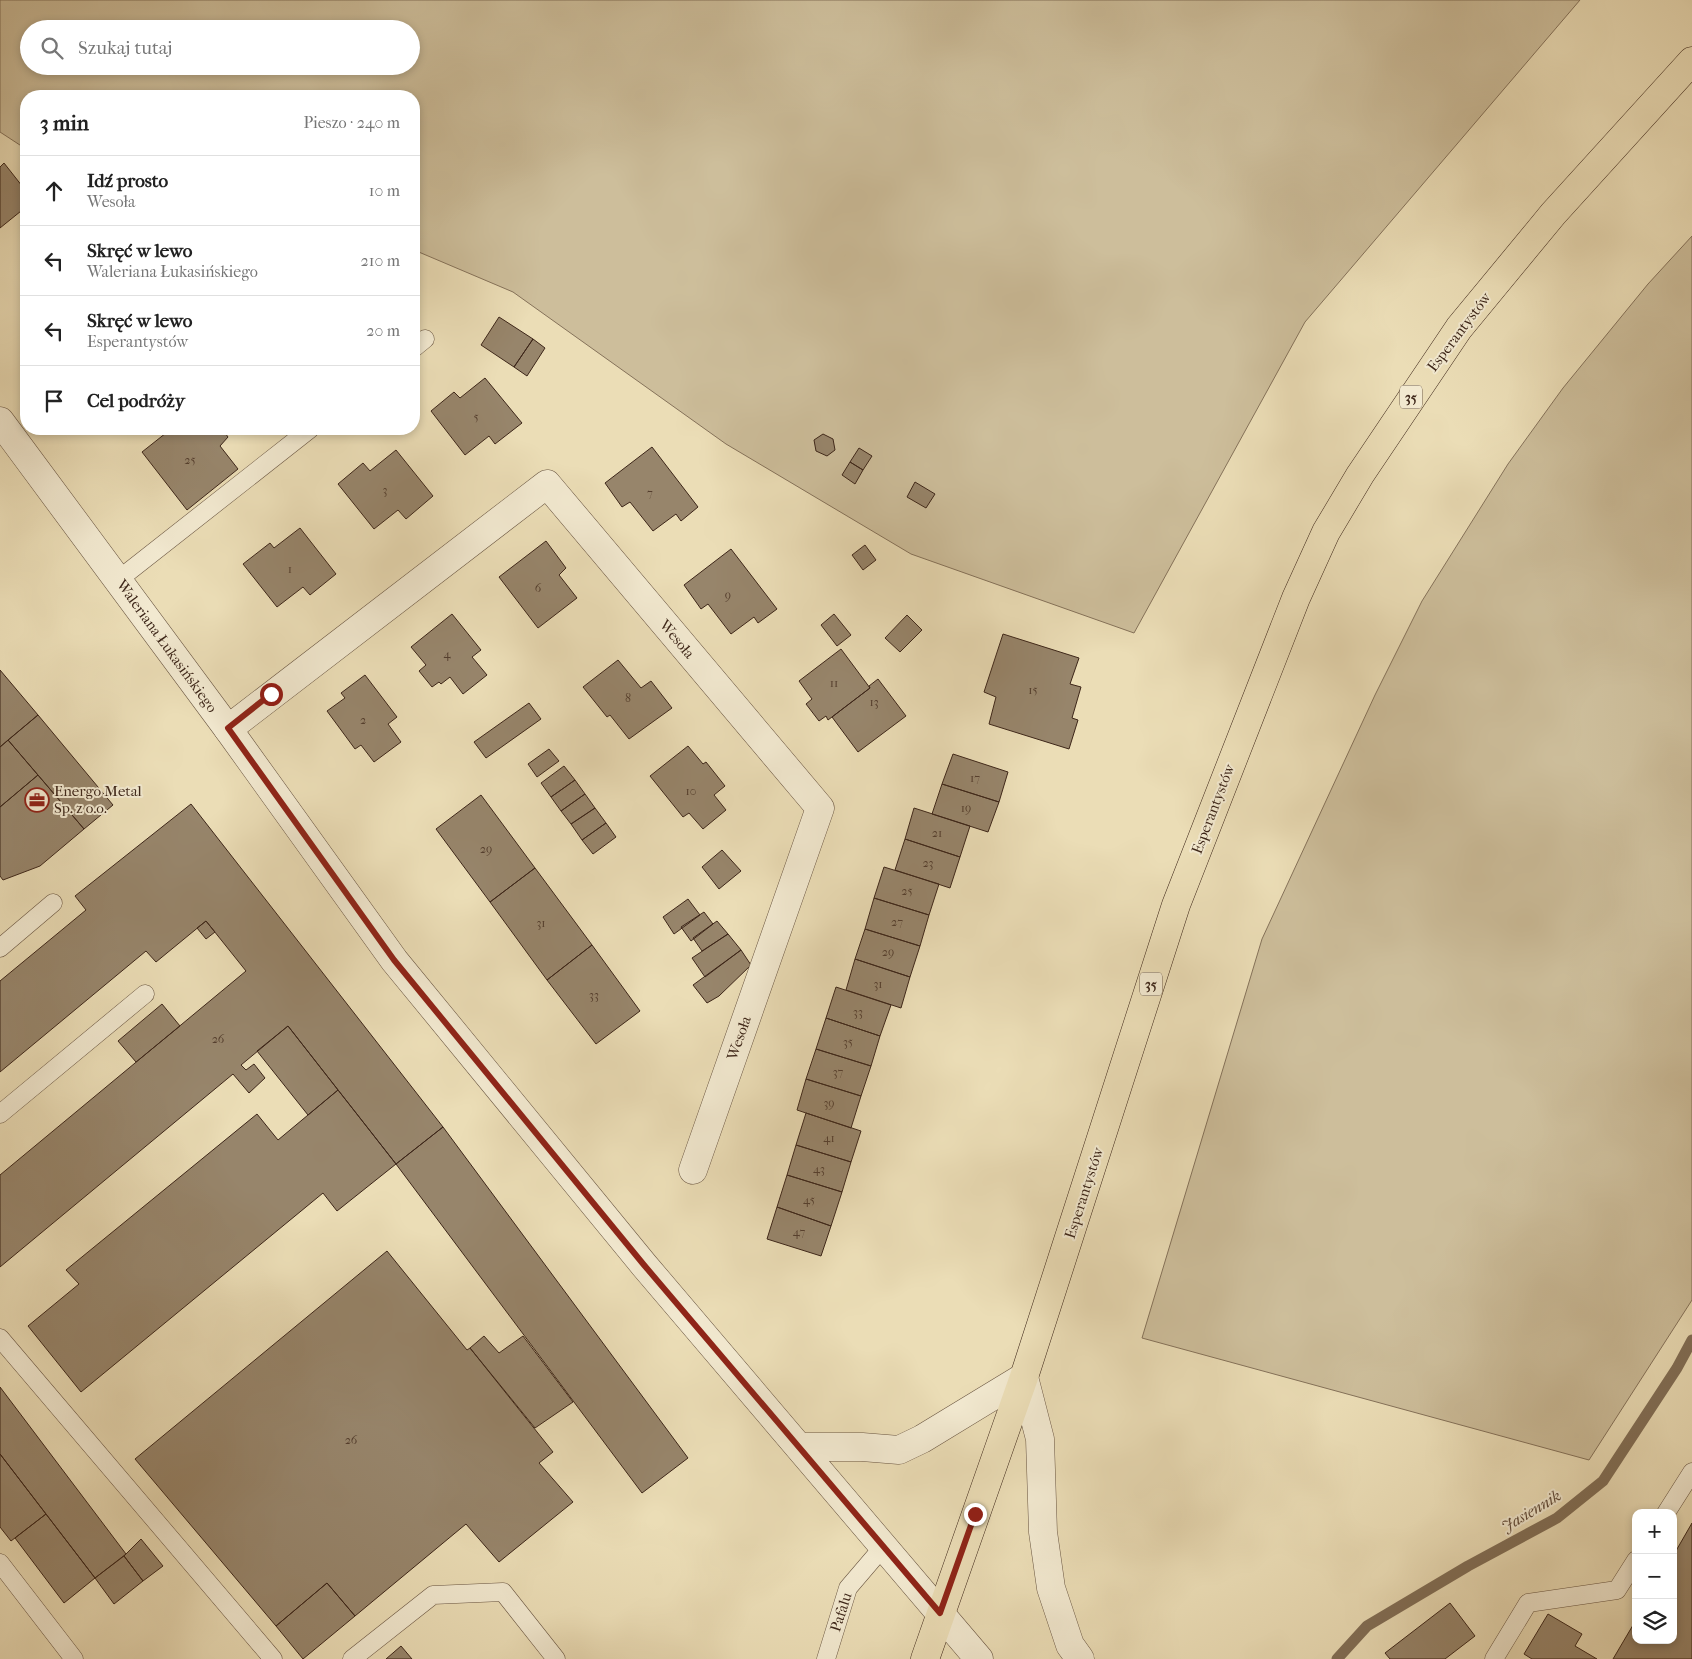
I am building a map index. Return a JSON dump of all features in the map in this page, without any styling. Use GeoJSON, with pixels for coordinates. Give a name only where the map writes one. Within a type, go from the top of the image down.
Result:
{"type":"FeatureCollection","features":[{"type":"Feature","properties":{"kind":"main road","name":"Esperantystów"},"geometry":{"type":"LineString","coordinates":[[925,1659],[1024,1377],[1176,905],[1296,598],[1326,532],[1396,420],[1459,328],[1553,214],[1692,61]]}},
{"type":"Feature","properties":{"kind":"street","name":"Waleriana Łukasińskiego"},"geometry":{"type":"LineString","coordinates":[[0,421],[228,728],[394,960],[644,1265],[979,1659]]}},
{"type":"Feature","properties":{"kind":"street","name":"Wesoła"},"geometry":{"type":"LineString","coordinates":[[228,728],[547,484],[820,808],[694,1170]]}},
{"type":"Feature","properties":{"kind":"street"},"geometry":{"type":"LineString","coordinates":[[799,1447],[862,1447],[899,1450],[922,1440],[1024,1377],[1040,1439],[1043,1532],[1051,1588],[1070,1645],[1080,1659]]}},
{"type":"Feature","properties":{"kind":"lane"},"geometry":{"type":"LineString","coordinates":[[118,580],[302,435]]}},
{"type":"Feature","properties":{"kind":"lane"},"geometry":{"type":"LineString","coordinates":[[0,948],[53,903]]}},
{"type":"Feature","properties":{"kind":"lane"},"geometry":{"type":"LineString","coordinates":[[0,1114],[145,994]]}},
{"type":"Feature","properties":{"kind":"lane"},"geometry":{"type":"LineString","coordinates":[[0,1338],[273,1659]]}},
{"type":"Feature","properties":{"kind":"lane"},"geometry":{"type":"LineString","coordinates":[[1669,1509],[1692,1472]]}},
{"type":"Feature","properties":{"kind":"lane","name":"Pafalu"},"geometry":{"type":"LineString","coordinates":[[826,1659],[848,1588],[883,1547]]}},
{"type":"Feature","properties":{"kind":"lane"},"geometry":{"type":"LineString","coordinates":[[0,1563],[74,1659]]}},
{"type":"Feature","properties":{"kind":"lane"},"geometry":{"type":"LineString","coordinates":[[1494,1659],[1528,1602],[1617,1590],[1632,1566]]}},
{"type":"Feature","properties":{"kind":"lane"},"geometry":{"type":"LineString","coordinates":[[352,1659],[433,1594],[503,1592],[556,1659]]}},
{"type":"Feature","properties":{"kind":"shaded area"},"geometry":{"type":"Polygon","coordinates":[[[0,0],[1580,0],[1305,322],[1134,633],[911,554],[726,444],[513,292],[420,253],[420,90],[20,90],[20,145],[0,132],[0,0]]]}},
{"type":"Feature","properties":{"kind":"shaded area"},"geometry":{"type":"Polygon","coordinates":[[[1692,236],[1692,1300],[1589,1460],[1142,1338],[1262,939],[1375,695],[1422,601],[1508,464],[1563,388],[1648,284],[1692,236]]]}},
{"type":"Feature","properties":{"kind":"building"},"geometry":{"type":"Polygon","coordinates":[[[4,163],[20,183],[20,212],[0,228],[0,167],[4,163]]]}},
{"type":"Feature","properties":{"kind":"building"},"geometry":{"type":"Polygon","coordinates":[[[499,317],[533,339],[514,367],[481,345],[499,317]]]}},
{"type":"Feature","properties":{"kind":"building"},"geometry":{"type":"Polygon","coordinates":[[[533,339],[545,348],[527,376],[514,367],[533,339]]]}},
{"type":"Feature","properties":{"kind":"building"},"geometry":{"type":"Polygon","coordinates":[[[485,378],[522,423],[495,444],[489,436],[465,455],[431,411],[454,392],[460,398],[485,378]]]}},
{"type":"Feature","properties":{"kind":"building"},"geometry":{"type":"Polygon","coordinates":[[[823,434],[833,439],[835,450],[827,456],[816,451],[814,440],[823,434]]]}},
{"type":"Feature","properties":{"kind":"building"},"geometry":{"type":"Polygon","coordinates":[[[163,435],[226,435],[228,437],[220,446],[238,469],[187,510],[142,452],[163,435]]]}},
{"type":"Feature","properties":{"kind":"building"},"geometry":{"type":"Polygon","coordinates":[[[652,447],[698,507],[681,521],[676,514],[653,531],[630,502],[622,507],[605,483],[652,447]]]}},
{"type":"Feature","properties":{"kind":"building"},"geometry":{"type":"Polygon","coordinates":[[[859,448],[872,456],[863,470],[850,462],[859,448]]]}},
{"type":"Feature","properties":{"kind":"building"},"geometry":{"type":"Polygon","coordinates":[[[396,450],[433,496],[406,519],[398,510],[374,529],[338,484],[363,463],[370,471],[396,450]]]}},
{"type":"Feature","properties":{"kind":"building"},"geometry":{"type":"Polygon","coordinates":[[[850,462],[863,470],[855,484],[842,475],[850,462]]]}},
{"type":"Feature","properties":{"kind":"building"},"geometry":{"type":"Polygon","coordinates":[[[915,482],[935,494],[926,508],[907,497],[915,482]]]}},
{"type":"Feature","properties":{"kind":"building"},"geometry":{"type":"Polygon","coordinates":[[[300,528],[336,574],[310,595],[303,587],[277,607],[243,564],[270,543],[274,548],[300,528]]]}},
{"type":"Feature","properties":{"kind":"building"},"geometry":{"type":"Polygon","coordinates":[[[546,541],[566,568],[559,575],[577,598],[538,628],[499,577],[546,541]]]}},
{"type":"Feature","properties":{"kind":"building"},"geometry":{"type":"Polygon","coordinates":[[[865,545],[876,560],[863,570],[852,555],[865,545]]]}},
{"type":"Feature","properties":{"kind":"building"},"geometry":{"type":"Polygon","coordinates":[[[731,549],[777,609],[758,623],[754,617],[731,634],[708,604],[701,609],[684,585],[731,549]]]}},
{"type":"Feature","properties":{"kind":"building"},"geometry":{"type":"Polygon","coordinates":[[[452,614],[481,650],[472,657],[487,675],[463,694],[450,677],[441,684],[439,682],[432,687],[419,671],[426,665],[411,647],[452,614]]]}},
{"type":"Feature","properties":{"kind":"building"},"geometry":{"type":"Polygon","coordinates":[[[834,614],[851,635],[837,646],[821,625],[834,614]]]}},
{"type":"Feature","properties":{"kind":"building"},"geometry":{"type":"Polygon","coordinates":[[[907,615],[922,630],[900,652],[885,638],[907,615]]]}},
{"type":"Feature","properties":{"kind":"building"},"geometry":{"type":"Polygon","coordinates":[[[1003,634],[1079,658],[1070,684],[1081,687],[1072,718],[1078,720],[1069,749],[989,724],[996,697],[984,692],[1003,634]]]}},
{"type":"Feature","properties":{"kind":"building"},"geometry":{"type":"Polygon","coordinates":[[[841,649],[870,688],[828,720],[826,716],[819,721],[806,704],[812,699],[799,681],[841,649]]]}},
{"type":"Feature","properties":{"kind":"building"},"geometry":{"type":"Polygon","coordinates":[[[618,660],[641,688],[651,681],[672,708],[629,739],[610,715],[607,717],[583,687],[618,660]]]}},
{"type":"Feature","properties":{"kind":"building"},"geometry":{"type":"Polygon","coordinates":[[[0,670],[38,715],[0,747],[0,670]]]}},
{"type":"Feature","properties":{"kind":"building"},"geometry":{"type":"Polygon","coordinates":[[[365,675],[397,717],[388,724],[401,742],[374,762],[361,745],[355,749],[327,711],[345,698],[341,693],[365,675]]]}},
{"type":"Feature","properties":{"kind":"building"},"geometry":{"type":"Polygon","coordinates":[[[878,679],[906,716],[858,752],[832,717],[870,688],[869,686],[878,679]]]}},
{"type":"Feature","properties":{"kind":"building"},"geometry":{"type":"Polygon","coordinates":[[[529,703],[541,719],[486,758],[474,742],[529,703]]]}},
{"type":"Feature","properties":{"kind":"building"},"geometry":{"type":"Polygon","coordinates":[[[38,715],[113,805],[84,829],[8,740],[38,715]]]}},
{"type":"Feature","properties":{"kind":"building"},"geometry":{"type":"Polygon","coordinates":[[[8,740],[38,775],[0,807],[0,747],[8,740]]]}},
{"type":"Feature","properties":{"kind":"building"},"geometry":{"type":"Polygon","coordinates":[[[688,746],[703,764],[706,762],[725,786],[714,795],[726,810],[703,829],[689,813],[683,817],[650,776],[688,746]]]}},
{"type":"Feature","properties":{"kind":"building"},"geometry":{"type":"Polygon","coordinates":[[[549,749],[559,761],[537,777],[528,764],[549,749]]]}},
{"type":"Feature","properties":{"kind":"building"},"geometry":{"type":"Polygon","coordinates":[[[953,754],[1008,772],[999,802],[942,784],[953,754]]]}},
{"type":"Feature","properties":{"kind":"building"},"geometry":{"type":"Polygon","coordinates":[[[564,766],[575,780],[551,797],[541,783],[564,766]]]}},
{"type":"Feature","properties":{"kind":"building"},"geometry":{"type":"Polygon","coordinates":[[[38,775],[84,829],[40,866],[3,880],[0,876],[0,807],[38,775]]]}},
{"type":"Feature","properties":{"kind":"building"},"geometry":{"type":"Polygon","coordinates":[[[575,780],[585,794],[561,811],[551,797],[575,780]]]}},
{"type":"Feature","properties":{"kind":"building"},"geometry":{"type":"Polygon","coordinates":[[[942,784],[999,802],[988,832],[932,814],[942,784]]]}},
{"type":"Feature","properties":{"kind":"building"},"geometry":{"type":"Polygon","coordinates":[[[585,794],[595,808],[571,824],[561,811],[585,794]]]}},
{"type":"Feature","properties":{"kind":"building"},"geometry":{"type":"Polygon","coordinates":[[[481,795],[535,868],[490,902],[436,829],[481,795]]]}},
{"type":"Feature","properties":{"kind":"building"},"geometry":{"type":"Polygon","coordinates":[[[191,804],[443,1127],[396,1164],[288,1026],[241,1065],[246,1070],[254,1064],[265,1078],[249,1093],[233,1074],[0,1267],[0,1175],[246,971],[206,921],[156,962],[146,951],[0,1072],[0,981],[86,910],[75,896],[191,804]]]}},
{"type":"Feature","properties":{"kind":"building"},"geometry":{"type":"Polygon","coordinates":[[[595,808],[606,823],[582,840],[571,824],[595,808]]]}},
{"type":"Feature","properties":{"kind":"building"},"geometry":{"type":"Polygon","coordinates":[[[914,808],[970,826],[960,857],[905,839],[914,808]]]}},
{"type":"Feature","properties":{"kind":"building"},"geometry":{"type":"Polygon","coordinates":[[[606,823],[616,837],[593,854],[582,840],[606,823]]]}},
{"type":"Feature","properties":{"kind":"building"},"geometry":{"type":"Polygon","coordinates":[[[905,839],[960,857],[950,888],[895,870],[905,839]]]}},
{"type":"Feature","properties":{"kind":"building"},"geometry":{"type":"Polygon","coordinates":[[[722,850],[741,871],[719,889],[702,867],[722,850]]]}},
{"type":"Feature","properties":{"kind":"building"},"geometry":{"type":"Polygon","coordinates":[[[884,867],[939,884],[929,915],[874,898],[884,867]]]}},
{"type":"Feature","properties":{"kind":"building"},"geometry":{"type":"Polygon","coordinates":[[[535,868],[592,945],[547,980],[490,902],[535,868]]]}},
{"type":"Feature","properties":{"kind":"building"},"geometry":{"type":"Polygon","coordinates":[[[874,898],[929,915],[920,946],[865,929],[874,898]]]}},
{"type":"Feature","properties":{"kind":"building"},"geometry":{"type":"Polygon","coordinates":[[[688,899],[700,915],[674,934],[663,917],[688,899]]]}},
{"type":"Feature","properties":{"kind":"building"},"geometry":{"type":"Polygon","coordinates":[[[704,912],[713,924],[691,941],[681,927],[704,912]]]}},
{"type":"Feature","properties":{"kind":"building"},"geometry":{"type":"Polygon","coordinates":[[[206,921],[215,932],[206,939],[197,928],[206,921]]]}},
{"type":"Feature","properties":{"kind":"building"},"geometry":{"type":"Polygon","coordinates":[[[717,921],[728,934],[702,951],[693,938],[717,921]]]}},
{"type":"Feature","properties":{"kind":"building"},"geometry":{"type":"Polygon","coordinates":[[[865,929],[920,946],[910,977],[855,959],[865,929]]]}},
{"type":"Feature","properties":{"kind":"building"},"geometry":{"type":"Polygon","coordinates":[[[728,934],[741,950],[705,977],[692,958],[728,934]]]}},
{"type":"Feature","properties":{"kind":"building"},"geometry":{"type":"Polygon","coordinates":[[[592,945],[640,1011],[596,1044],[547,980],[592,945]]]}},
{"type":"Feature","properties":{"kind":"building"},"geometry":{"type":"Polygon","coordinates":[[[741,950],[751,965],[719,996],[707,1003],[693,985],[741,950]]]}},
{"type":"Feature","properties":{"kind":"building"},"geometry":{"type":"Polygon","coordinates":[[[855,959],[910,977],[901,1008],[846,990],[855,959]]]}},
{"type":"Feature","properties":{"kind":"building"},"geometry":{"type":"Polygon","coordinates":[[[836,987],[891,1005],[880,1036],[826,1018],[836,987]]]}},
{"type":"Feature","properties":{"kind":"building"},"geometry":{"type":"Polygon","coordinates":[[[162,1004],[180,1026],[136,1062],[118,1041],[162,1004]]]}},
{"type":"Feature","properties":{"kind":"building"},"geometry":{"type":"Polygon","coordinates":[[[826,1018],[880,1036],[871,1066],[816,1049],[826,1018]]]}},
{"type":"Feature","properties":{"kind":"building"},"geometry":{"type":"Polygon","coordinates":[[[288,1026],[338,1090],[308,1115],[257,1051],[288,1026]]]}},
{"type":"Feature","properties":{"kind":"building"},"geometry":{"type":"Polygon","coordinates":[[[816,1049],[871,1066],[861,1096],[806,1079],[816,1049]]]}},
{"type":"Feature","properties":{"kind":"building"},"geometry":{"type":"Polygon","coordinates":[[[806,1079],[861,1096],[851,1128],[797,1110],[806,1079]]]}},
{"type":"Feature","properties":{"kind":"building"},"geometry":{"type":"Polygon","coordinates":[[[338,1090],[396,1164],[337,1211],[323,1193],[81,1392],[28,1326],[79,1284],[66,1270],[257,1114],[278,1140],[338,1090]]]}},
{"type":"Feature","properties":{"kind":"building"},"geometry":{"type":"Polygon","coordinates":[[[806,1113],[861,1131],[851,1162],[796,1145],[806,1113]]]}},
{"type":"Feature","properties":{"kind":"building"},"geometry":{"type":"Polygon","coordinates":[[[443,1127],[688,1458],[642,1493],[396,1164],[443,1127]]]}},
{"type":"Feature","properties":{"kind":"building"},"geometry":{"type":"Polygon","coordinates":[[[796,1145],[851,1162],[842,1192],[787,1175],[796,1145]]]}},
{"type":"Feature","properties":{"kind":"building"},"geometry":{"type":"Polygon","coordinates":[[[787,1175],[842,1192],[831,1226],[777,1207],[787,1175]]]}},
{"type":"Feature","properties":{"kind":"building"},"geometry":{"type":"Polygon","coordinates":[[[777,1207],[831,1226],[821,1256],[767,1239],[777,1207]]]}},
{"type":"Feature","properties":{"kind":"building"},"geometry":{"type":"Polygon","coordinates":[[[387,1251],[467,1350],[470,1348],[553,1452],[539,1463],[573,1502],[499,1562],[466,1524],[355,1616],[327,1583],[276,1626],[135,1459],[387,1251]]]}},
{"type":"Feature","properties":{"kind":"building"},"geometry":{"type":"Polygon","coordinates":[[[484,1336],[499,1353],[523,1336],[573,1402],[535,1428],[470,1348],[484,1336]]]}},
{"type":"Feature","properties":{"kind":"building"},"geometry":{"type":"Polygon","coordinates":[[[0,1387],[126,1554],[95,1578],[0,1454],[0,1387]]]}},
{"type":"Feature","properties":{"kind":"building"},"geometry":{"type":"Polygon","coordinates":[[[0,1454],[46,1514],[11,1541],[0,1527],[0,1454]]]}},
{"type":"Feature","properties":{"kind":"building"},"geometry":{"type":"Polygon","coordinates":[[[46,1514],[95,1578],[64,1603],[15,1538],[46,1514]]]}},
{"type":"Feature","properties":{"kind":"building"},"geometry":{"type":"Polygon","coordinates":[[[1692,1523],[1692,1659],[1613,1659],[1632,1627],[1632,1644],[1677,1644],[1677,1549],[1692,1523]]]}},
{"type":"Feature","properties":{"kind":"building"},"geometry":{"type":"Polygon","coordinates":[[[141,1539],[163,1566],[143,1581],[124,1556],[141,1539]]]}},
{"type":"Feature","properties":{"kind":"building"},"geometry":{"type":"Polygon","coordinates":[[[124,1556],[143,1581],[114,1604],[95,1578],[124,1556]]]}},
{"type":"Feature","properties":{"kind":"building"},"geometry":{"type":"Polygon","coordinates":[[[327,1583],[355,1616],[303,1659],[276,1626],[327,1583]]]}},
{"type":"Feature","properties":{"kind":"building"},"geometry":{"type":"Polygon","coordinates":[[[1450,1603],[1475,1636],[1445,1659],[1390,1659],[1385,1653],[1450,1603]]]}},
{"type":"Feature","properties":{"kind":"building"},"geometry":{"type":"Polygon","coordinates":[[[1548,1614],[1582,1634],[1575,1646],[1597,1659],[1532,1659],[1524,1654],[1548,1614]]]}},
{"type":"Feature","properties":{"kind":"building"},"geometry":{"type":"Polygon","coordinates":[[[401,1646],[412,1659],[386,1659],[401,1646]]]}},
{"type":"Feature","properties":{"kind":"waterway","name":"Jasiennik"},"geometry":{"type":"LineString","coordinates":[[1337,1659],[1367,1626],[1468,1566],[1557,1518],[1603,1481],[1677,1368],[1692,1340]]}},
{"type":"Feature","properties":{"kind":"place","name":"Energo Metal Sp. z o.o."},"geometry":{"type":"Point","coordinates":[37,800]}},
{"type":"Feature","properties":{"kind":"route"},"geometry":{"type":"LineString","coordinates":[[271,694],[228,728],[394,960],[644,1265],[940,1613],[975,1514]]}}]}
